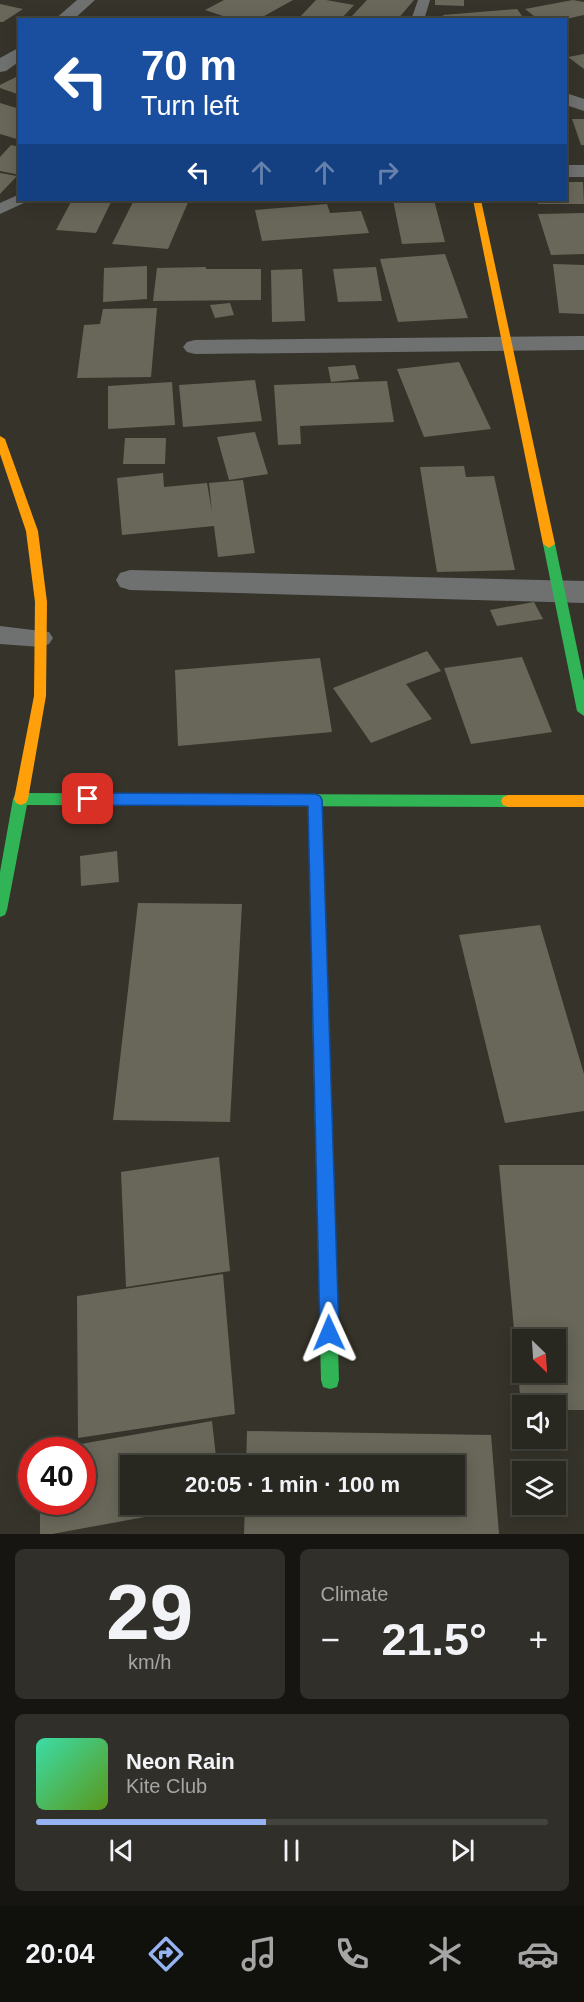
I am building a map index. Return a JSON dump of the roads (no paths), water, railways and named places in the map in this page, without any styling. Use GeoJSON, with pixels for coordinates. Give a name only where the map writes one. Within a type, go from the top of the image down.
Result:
{"type":"FeatureCollection","features":[{"type":"Feature","properties":{"kind":"street"},"geometry":{"type":"LineString","coordinates":[[64,18],[87,0]]}},
{"type":"Feature","properties":{"kind":"street"},"geometry":{"type":"LineString","coordinates":[[0,67],[18,54]]}},
{"type":"Feature","properties":{"kind":"street"},"geometry":{"type":"LineString","coordinates":[[567,99],[584,105]]}},
{"type":"Feature","properties":{"kind":"street"},"geometry":{"type":"LineString","coordinates":[[567,171],[584,171]]}},
{"type":"Feature","properties":{"kind":"street"},"geometry":{"type":"LineString","coordinates":[[477,201],[506,342],[571,592],[584,711]]}},
{"type":"Feature","properties":{"kind":"street"},"geometry":{"type":"LineString","coordinates":[[195,347],[506,342],[584,343]]}},
{"type":"Feature","properties":{"kind":"street"},"geometry":{"type":"LineString","coordinates":[[0,439],[32,531],[41,602],[40,696],[0,910]]}},
{"type":"Feature","properties":{"kind":"street"},"geometry":{"type":"LineString","coordinates":[[130,580],[571,592]]}},
{"type":"Feature","properties":{"kind":"street"},"geometry":{"type":"LineString","coordinates":[[20,799],[584,801]]}},
{"type":"Feature","properties":{"kind":"street"},"geometry":{"type":"LineString","coordinates":[[315,800],[330,1380]]}},
{"type":"Feature","properties":{"kind":"lane"},"geometry":{"type":"LineString","coordinates":[[418,18],[424,0]]}},
{"type":"Feature","properties":{"kind":"lane"},"geometry":{"type":"LineString","coordinates":[[0,209],[18,200]]}},
{"type":"Feature","properties":{"kind":"lane"},"geometry":{"type":"LineString","coordinates":[[0,635],[41,638]]}}]}
